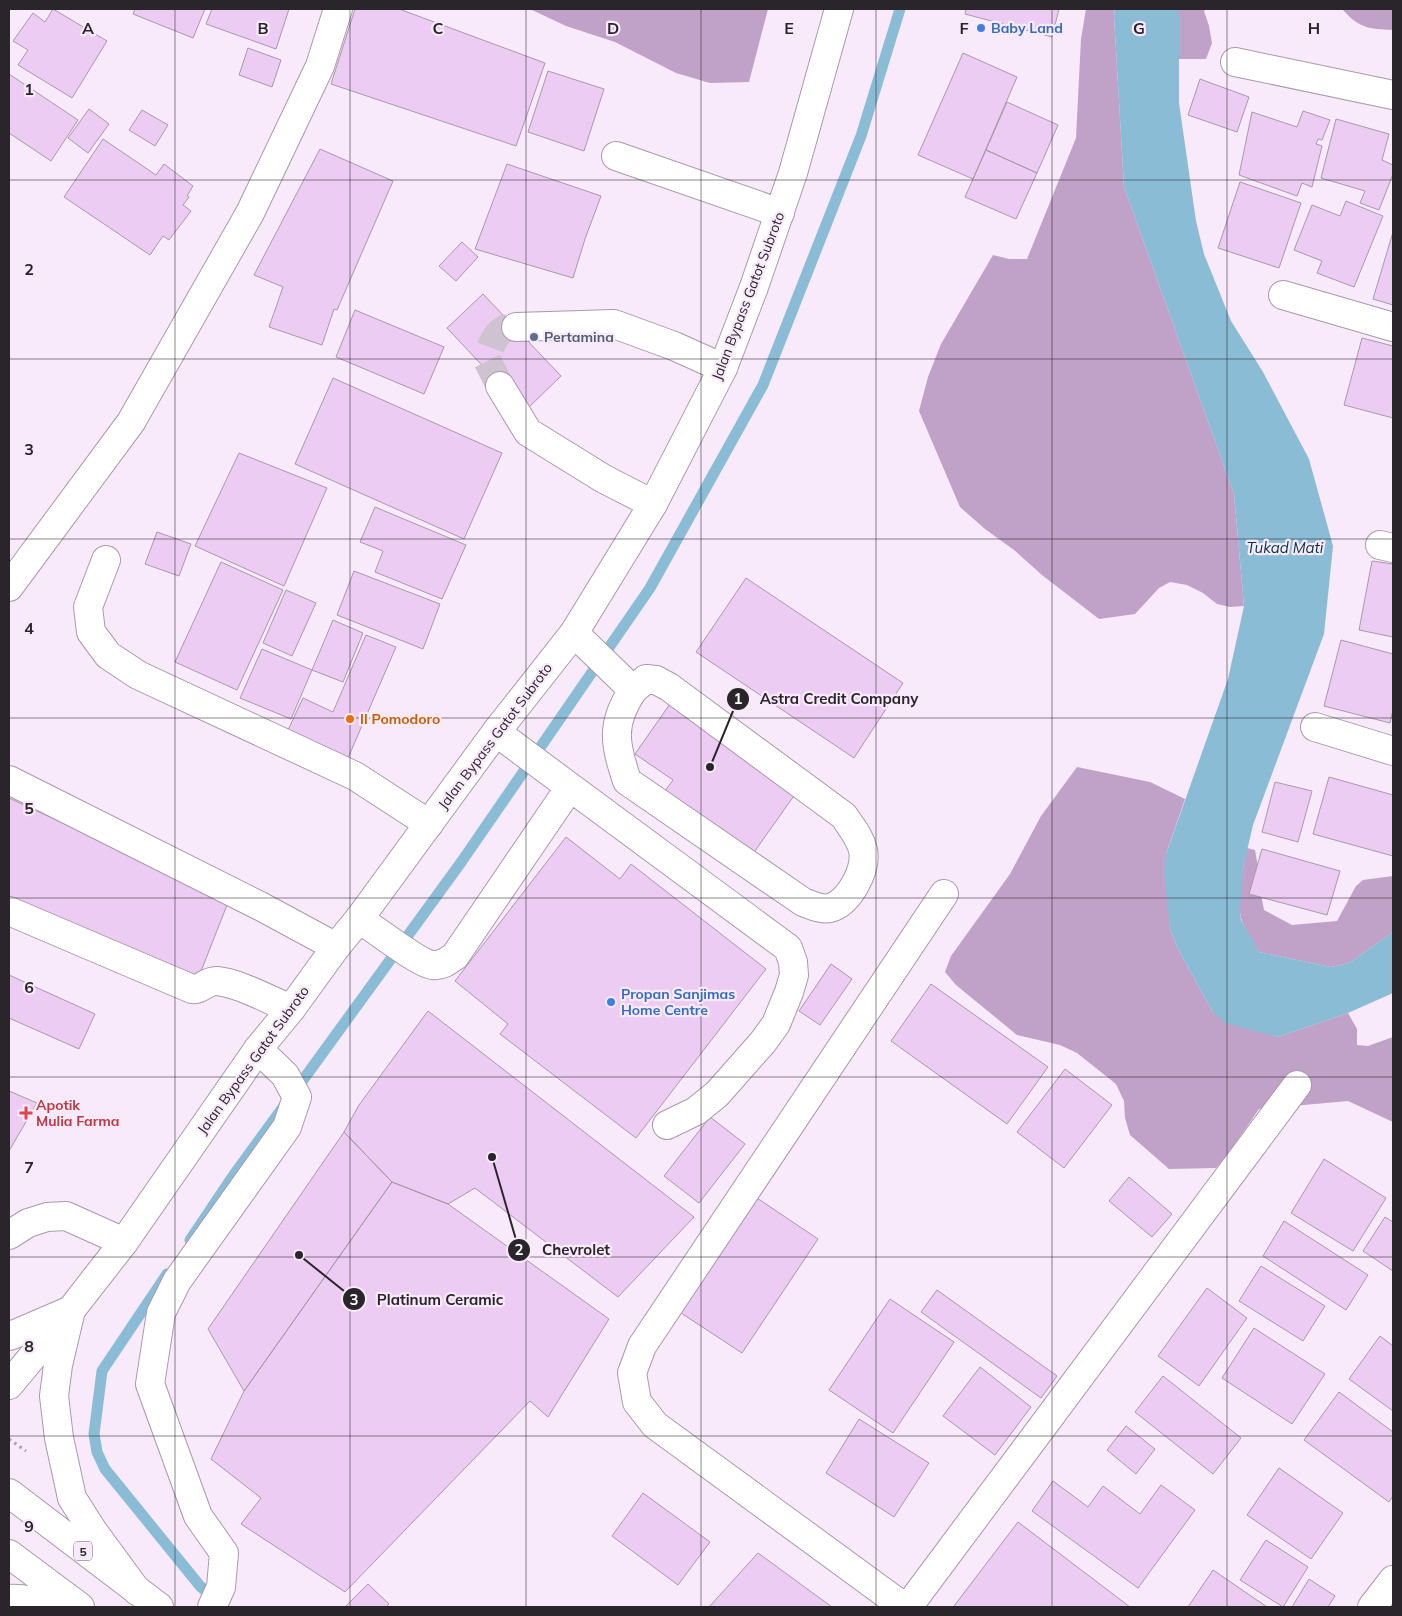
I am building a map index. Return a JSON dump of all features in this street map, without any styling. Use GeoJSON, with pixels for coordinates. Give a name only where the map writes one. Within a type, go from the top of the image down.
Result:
{"type":"FeatureCollection","features":[{"type":"Feature","properties":{"kind":"main road"},"geometry":{"type":"LineString","coordinates":[[9,587],[131,422],[246,221],[320,66],[338,9]]}},
{"type":"Feature","properties":{"kind":"main road","name":"Jalan Bypass Gatot Subroto"},"geometry":{"type":"LineString","coordinates":[[9,1385],[124,1242],[258,1049],[359,918],[496,732],[574,633],[653,504],[723,368],[754,287],[793,173],[839,9]]}},
{"type":"Feature","properties":{"kind":"main road"},"geometry":{"type":"LineString","coordinates":[[1235,62],[1393,95]]}},
{"type":"Feature","properties":{"kind":"main road"},"geometry":{"type":"LineString","coordinates":[[616,156],[780,213]]}},
{"type":"Feature","properties":{"kind":"main road"},"geometry":{"type":"LineString","coordinates":[[1283,295],[1393,326]]}},
{"type":"Feature","properties":{"kind":"main road"},"geometry":{"type":"LineString","coordinates":[[516,327],[614,324],[674,346],[723,368]]}},
{"type":"Feature","properties":{"kind":"main road"},"geometry":{"type":"LineString","coordinates":[[500,386],[528,432],[604,479],[653,504]]}},
{"type":"Feature","properties":{"kind":"main road"},"geometry":{"type":"LineString","coordinates":[[106,560],[88,607],[91,632],[108,655],[138,675],[355,776],[428,824]]}},
{"type":"Feature","properties":{"kind":"main road"},"geometry":{"type":"LineString","coordinates":[[574,633],[633,690]]}},
{"type":"Feature","properties":{"kind":"main road"},"geometry":{"type":"LineString","coordinates":[[646,679],[656,680],[669,687],[844,816],[855,832],[863,852],[862,871],[856,884],[842,902],[829,908],[819,908],[803,902],[627,781],[616,742],[618,722],[624,704],[633,690],[646,679]]}},
{"type":"Feature","properties":{"kind":"main road"},"geometry":{"type":"LineString","coordinates":[[1315,727],[1393,751]]}},
{"type":"Feature","properties":{"kind":"main road"},"geometry":{"type":"LineString","coordinates":[[496,732],[788,948],[794,962],[794,975],[776,1024],[763,1042],[717,1094],[696,1111],[668,1125]]}},
{"type":"Feature","properties":{"kind":"main road"},"geometry":{"type":"LineString","coordinates":[[9,780],[262,907],[336,947]]}},
{"type":"Feature","properties":{"kind":"main road"},"geometry":{"type":"LineString","coordinates":[[359,918],[419,960],[432,965],[442,964],[455,956],[570,787]]}},
{"type":"Feature","properties":{"kind":"main road"},"geometry":{"type":"LineString","coordinates":[[904,1607],[655,1425],[637,1402],[632,1373],[642,1346],[944,894]]}},
{"type":"Feature","properties":{"kind":"main road"},"geometry":{"type":"LineString","coordinates":[[9,911],[192,989],[195,990],[210,982],[232,984],[290,1009]]}},
{"type":"Feature","properties":{"kind":"main road"},"geometry":{"type":"LineString","coordinates":[[212,1607],[221,1587],[224,1553],[198,1516],[150,1384],[161,1313],[177,1281],[287,1127],[297,1097],[285,1075],[258,1049]]}},
{"type":"Feature","properties":{"kind":"main road"},"geometry":{"type":"LineString","coordinates":[[908,1607],[1297,1085]]}},
{"type":"Feature","properties":{"kind":"main road"},"geometry":{"type":"LineString","coordinates":[[9,1234],[28,1223],[47,1217],[66,1216],[124,1242]]}},
{"type":"Feature","properties":{"kind":"main road"},"geometry":{"type":"LineString","coordinates":[[9,1336],[71,1310]]}},
{"type":"Feature","properties":{"kind":"main road"},"geometry":{"type":"LineString","coordinates":[[71,1310],[58,1365],[54,1396],[58,1438],[72,1498],[93,1531],[137,1591]]}},
{"type":"Feature","properties":{"kind":"main road","name":"5"},"geometry":{"type":"LineString","coordinates":[[9,1493],[159,1607]]}},
{"type":"Feature","properties":{"kind":"main road"},"geometry":{"type":"LineString","coordinates":[[9,1554],[80,1607]]}},
{"type":"Feature","properties":{"kind":"main road"},"geometry":{"type":"LineString","coordinates":[[1372,1607],[1393,1580]]}},
{"type":"Feature","properties":{"kind":"main road"},"geometry":{"type":"LineString","coordinates":[[9,1599],[18,1598],[53,1607]]}},
{"type":"Feature","properties":{"kind":"shaded area"},"geometry":{"type":"Polygon","coordinates":[[[530,9],[768,9],[749,82],[710,83],[676,73],[615,42],[566,26],[530,9]]]}},
{"type":"Feature","properties":{"kind":"shaded area"},"geometry":{"type":"Polygon","coordinates":[[[1086,9],[1115,9],[1124,187],[1234,494],[1244,606],[1230,607],[1217,604],[1203,593],[1187,585],[1170,582],[1159,588],[1135,614],[1099,619],[1042,575],[960,507],[919,411],[928,377],[941,344],[993,255],[1009,259],[1027,259],[1076,138],[1081,39],[1086,9]]]}},
{"type":"Feature","properties":{"kind":"shaded area"},"geometry":{"type":"Polygon","coordinates":[[[1179,9],[1206,9],[1204,11],[1212,43],[1206,59],[1179,59],[1179,9]]]}},
{"type":"Feature","properties":{"kind":"shaded area"},"geometry":{"type":"Polygon","coordinates":[[[1342,9],[1393,9],[1393,30],[1370,28],[1359,24],[1342,9]]]}},
{"type":"Feature","properties":{"kind":"shaded area"},"geometry":{"type":"Polygon","coordinates":[[[1077,767],[1150,782],[1185,799],[1166,854],[1170,929],[1177,947],[1212,1011],[1278,1037],[1348,1013],[1357,1029],[1357,1045],[1368,1046],[1393,1037],[1393,1122],[1348,1101],[1259,1109],[1216,1168],[1169,1169],[1130,1135],[1125,1118],[1124,1101],[1116,1084],[1077,1053],[1060,1045],[1017,1035],[956,985],[945,972],[951,956],[1010,874],[1041,816],[1077,767]]]}},
{"type":"Feature","properties":{"kind":"shaded area"},"geometry":{"type":"Polygon","coordinates":[[[1247,848],[1255,850],[1264,910],[1292,925],[1337,921],[1356,886],[1363,880],[1393,876],[1393,932],[1349,963],[1331,967],[1259,952],[1240,914],[1241,885],[1247,848]]]}},
{"type":"Feature","properties":{"kind":"water","name":"Tukad Mati"},"geometry":{"type":"Polygon","coordinates":[[[1115,9],[1179,9],[1179,103],[1196,221],[1204,254],[1231,321],[1263,372],[1309,459],[1333,546],[1324,634],[1253,825],[1243,868],[1241,920],[1259,952],[1331,967],[1349,963],[1393,932],[1393,993],[1348,1013],[1278,1037],[1225,1023],[1212,1011],[1177,947],[1170,929],[1164,872],[1166,854],[1228,679],[1244,606],[1234,494],[1124,187],[1115,9]]]}},
{"type":"Feature","properties":{"kind":"building"},"geometry":{"type":"Polygon","coordinates":[[[53,9],[107,41],[72,98],[18,65],[28,50],[13,41],[33,13],[45,22],[53,9]]]}},
{"type":"Feature","properties":{"kind":"building"},"geometry":{"type":"Polygon","coordinates":[[[135,9],[205,9],[193,38],[133,14],[135,9]]]}},
{"type":"Feature","properties":{"kind":"building"},"geometry":{"type":"Polygon","coordinates":[[[212,9],[289,9],[276,49],[206,24],[212,9]]]}},
{"type":"Feature","properties":{"kind":"building"},"geometry":{"type":"Polygon","coordinates":[[[355,9],[399,9],[545,63],[516,146],[331,84],[355,9]]]}},
{"type":"Feature","properties":{"kind":"building"},"geometry":{"type":"Polygon","coordinates":[[[966,9],[1059,9],[1052,37],[965,14],[966,9]]]}},
{"type":"Feature","properties":{"kind":"building"},"geometry":{"type":"Polygon","coordinates":[[[248,48],[281,60],[272,87],[239,75],[248,48]]]}},
{"type":"Feature","properties":{"kind":"building"},"geometry":{"type":"Polygon","coordinates":[[[963,53],[1017,77],[973,179],[918,155],[963,53]]]}},
{"type":"Feature","properties":{"kind":"building"},"geometry":{"type":"Polygon","coordinates":[[[548,71],[604,89],[584,151],[528,132],[548,71]]]}},
{"type":"Feature","properties":{"kind":"building"},"geometry":{"type":"Polygon","coordinates":[[[9,74],[78,120],[51,161],[9,133],[9,74]]]}},
{"type":"Feature","properties":{"kind":"building"},"geometry":{"type":"Polygon","coordinates":[[[1200,79],[1249,97],[1237,132],[1188,115],[1200,79]]]}},
{"type":"Feature","properties":{"kind":"building"},"geometry":{"type":"Polygon","coordinates":[[[1007,102],[1058,125],[1037,173],[986,150],[1007,102]]]}},
{"type":"Feature","properties":{"kind":"building"},"geometry":{"type":"Polygon","coordinates":[[[89,109],[109,124],[88,153],[68,138],[89,109]]]}},
{"type":"Feature","properties":{"kind":"building"},"geometry":{"type":"Polygon","coordinates":[[[142,110],[168,125],[155,146],[129,130],[142,110]]]}},
{"type":"Feature","properties":{"kind":"building"},"geometry":{"type":"Polygon","coordinates":[[[1303,111],[1330,120],[1322,140],[1318,139],[1316,144],[1322,146],[1312,187],[1302,183],[1297,196],[1239,175],[1252,112],[1297,127],[1303,111]]]}},
{"type":"Feature","properties":{"kind":"building"},"geometry":{"type":"Polygon","coordinates":[[[1336,119],[1389,134],[1382,160],[1393,165],[1393,174],[1379,210],[1360,203],[1365,191],[1321,178],[1336,119]]]}},
{"type":"Feature","properties":{"kind":"building"},"geometry":{"type":"Polygon","coordinates":[[[103,139],[156,175],[164,164],[193,186],[187,196],[189,197],[183,205],[191,211],[169,240],[163,236],[150,255],[64,197],[103,139]]]}},
{"type":"Feature","properties":{"kind":"building"},"geometry":{"type":"Polygon","coordinates":[[[320,149],[393,181],[337,310],[334,309],[322,345],[269,327],[283,287],[254,275],[320,149]]]}},
{"type":"Feature","properties":{"kind":"building"},"geometry":{"type":"Polygon","coordinates":[[[986,150],[1037,173],[1016,219],[965,197],[986,150]]]}},
{"type":"Feature","properties":{"kind":"building"},"geometry":{"type":"Polygon","coordinates":[[[507,164],[601,196],[573,278],[475,249],[507,164]]]}},
{"type":"Feature","properties":{"kind":"building"},"geometry":{"type":"Polygon","coordinates":[[[1240,182],[1301,203],[1279,268],[1218,248],[1240,182]]]}},
{"type":"Feature","properties":{"kind":"building"},"geometry":{"type":"Polygon","coordinates":[[[1346,201],[1383,216],[1354,287],[1317,273],[1322,261],[1294,250],[1312,205],[1340,216],[1346,201]]]}},
{"type":"Feature","properties":{"kind":"building"},"geometry":{"type":"Polygon","coordinates":[[[1393,232],[1393,305],[1373,299],[1393,232]]]}},
{"type":"Feature","properties":{"kind":"building"},"geometry":{"type":"Polygon","coordinates":[[[462,242],[478,257],[456,281],[439,266],[462,242]]]}},
{"type":"Feature","properties":{"kind":"building"},"geometry":{"type":"Polygon","coordinates":[[[483,294],[561,376],[525,411],[447,328],[483,294]]]}},
{"type":"Feature","properties":{"kind":"building"},"geometry":{"type":"Polygon","coordinates":[[[355,310],[444,347],[424,394],[336,357],[355,310]]]}},
{"type":"Feature","properties":{"kind":"building"},"geometry":{"type":"Polygon","coordinates":[[[1362,338],[1393,346],[1393,418],[1344,405],[1362,338]]]}},
{"type":"Feature","properties":{"kind":"building"},"geometry":{"type":"Polygon","coordinates":[[[333,378],[502,453],[464,539],[295,464],[333,378]]]}},
{"type":"Feature","properties":{"kind":"building"},"geometry":{"type":"Polygon","coordinates":[[[239,453],[327,488],[284,586],[195,546],[239,453]]]}},
{"type":"Feature","properties":{"kind":"building"},"geometry":{"type":"Polygon","coordinates":[[[375,507],[466,545],[442,599],[375,572],[383,551],[360,542],[375,507]]]}},
{"type":"Feature","properties":{"kind":"building"},"geometry":{"type":"Polygon","coordinates":[[[157,532],[191,544],[179,576],[145,564],[157,532]]]}},
{"type":"Feature","properties":{"kind":"building"},"geometry":{"type":"Polygon","coordinates":[[[1372,561],[1393,564],[1393,637],[1359,630],[1372,561]]]}},
{"type":"Feature","properties":{"kind":"building"},"geometry":{"type":"Polygon","coordinates":[[[221,562],[283,590],[237,690],[175,662],[221,562]]]}},
{"type":"Feature","properties":{"kind":"building"},"geometry":{"type":"Polygon","coordinates":[[[354,571],[440,604],[423,649],[337,615],[354,571]]]}},
{"type":"Feature","properties":{"kind":"building"},"geometry":{"type":"Polygon","coordinates":[[[746,578],[903,683],[854,758],[696,652],[746,578]]]}},
{"type":"Feature","properties":{"kind":"building"},"geometry":{"type":"Polygon","coordinates":[[[286,590],[316,603],[292,656],[263,643],[286,590]]]}},
{"type":"Feature","properties":{"kind":"building"},"geometry":{"type":"Polygon","coordinates":[[[333,620],[363,633],[343,682],[312,670],[333,620]]]}},
{"type":"Feature","properties":{"kind":"building"},"geometry":{"type":"Polygon","coordinates":[[[366,635],[396,647],[348,758],[288,730],[303,698],[333,712],[366,635]]]}},
{"type":"Feature","properties":{"kind":"building"},"geometry":{"type":"Polygon","coordinates":[[[1341,640],[1393,654],[1393,710],[1390,723],[1324,706],[1341,640]]]}},
{"type":"Feature","properties":{"kind":"building"},"geometry":{"type":"Polygon","coordinates":[[[262,649],[312,670],[291,719],[240,698],[262,649]]]}},
{"type":"Feature","properties":{"kind":"building"},"geometry":{"type":"Polygon","coordinates":[[[672,701],[798,790],[750,858],[662,795],[673,780],[635,754],[672,701]]]}},
{"type":"Feature","properties":{"kind":"building"},"geometry":{"type":"Polygon","coordinates":[[[1329,777],[1393,795],[1393,856],[1313,834],[1329,777]]]}},
{"type":"Feature","properties":{"kind":"building"},"geometry":{"type":"Polygon","coordinates":[[[1275,782],[1312,791],[1298,842],[1262,832],[1275,782]]]}},
{"type":"Feature","properties":{"kind":"building"},"geometry":{"type":"Polygon","coordinates":[[[9,798],[229,900],[194,989],[9,907],[9,798]]]}},
{"type":"Feature","properties":{"kind":"building","name":"Propan Sanjimas Home Centre"},"geometry":{"type":"Polygon","coordinates":[[[566,837],[620,879],[631,864],[766,969],[636,1138],[500,1034],[508,1024],[455,981],[566,837]]]}},
{"type":"Feature","properties":{"kind":"building"},"geometry":{"type":"Polygon","coordinates":[[[1262,849],[1340,871],[1327,915],[1249,894],[1262,849]]]}},
{"type":"Feature","properties":{"kind":"building"},"geometry":{"type":"Polygon","coordinates":[[[831,964],[852,979],[820,1025],[799,1011],[831,964]]]}},
{"type":"Feature","properties":{"kind":"building"},"geometry":{"type":"Polygon","coordinates":[[[9,975],[95,1014],[79,1049],[9,1018],[9,975]]]}},
{"type":"Feature","properties":{"kind":"building"},"geometry":{"type":"Polygon","coordinates":[[[931,984],[1048,1067],[1007,1124],[891,1041],[931,984]]]}},
{"type":"Feature","properties":{"kind":"building"},"geometry":{"type":"Polygon","coordinates":[[[428,1011],[694,1217],[618,1297],[475,1188],[448,1204],[392,1182],[344,1132],[359,1105],[428,1011]]]}},
{"type":"Feature","properties":{"kind":"building"},"geometry":{"type":"Polygon","coordinates":[[[1065,1069],[1112,1105],[1064,1168],[1017,1132],[1065,1069]]]}},
{"type":"Feature","properties":{"kind":"building"},"geometry":{"type":"Polygon","coordinates":[[[9,1091],[37,1103],[9,1151],[9,1091]]]}},
{"type":"Feature","properties":{"kind":"building"},"geometry":{"type":"Polygon","coordinates":[[[710,1117],[745,1144],[699,1203],[664,1176],[710,1117]]]}},
{"type":"Feature","properties":{"kind":"building"},"geometry":{"type":"Polygon","coordinates":[[[344,1132],[392,1182],[244,1391],[208,1329],[344,1132]]]}},
{"type":"Feature","properties":{"kind":"building"},"geometry":{"type":"Polygon","coordinates":[[[1324,1159],[1386,1198],[1353,1251],[1291,1213],[1324,1159]]]}},
{"type":"Feature","properties":{"kind":"building"},"geometry":{"type":"Polygon","coordinates":[[[1129,1177],[1172,1214],[1152,1237],[1109,1201],[1129,1177]]]}},
{"type":"Feature","properties":{"kind":"building"},"geometry":{"type":"Polygon","coordinates":[[[392,1182],[448,1204],[609,1319],[548,1417],[530,1401],[345,1592],[241,1524],[261,1498],[211,1459],[244,1391],[392,1182]]]}},
{"type":"Feature","properties":{"kind":"building"},"geometry":{"type":"Polygon","coordinates":[[[757,1198],[818,1239],[742,1353],[681,1313],[757,1198]]]}},
{"type":"Feature","properties":{"kind":"building"},"geometry":{"type":"Polygon","coordinates":[[[1385,1217],[1393,1222],[1393,1271],[1363,1251],[1385,1217]]]}},
{"type":"Feature","properties":{"kind":"building"},"geometry":{"type":"Polygon","coordinates":[[[1284,1221],[1368,1275],[1346,1310],[1263,1256],[1284,1221]]]}},
{"type":"Feature","properties":{"kind":"building"},"geometry":{"type":"Polygon","coordinates":[[[1261,1266],[1325,1306],[1303,1341],[1239,1301],[1261,1266]]]}},
{"type":"Feature","properties":{"kind":"building"},"geometry":{"type":"Polygon","coordinates":[[[1207,1288],[1247,1318],[1199,1386],[1158,1356],[1207,1288]]]}},
{"type":"Feature","properties":{"kind":"building"},"geometry":{"type":"Polygon","coordinates":[[[937,1290],[1057,1376],[1041,1398],[921,1312],[937,1290]]]}},
{"type":"Feature","properties":{"kind":"building"},"geometry":{"type":"Polygon","coordinates":[[[890,1299],[954,1342],[893,1433],[829,1390],[890,1299]]]}},
{"type":"Feature","properties":{"kind":"building"},"geometry":{"type":"Polygon","coordinates":[[[1254,1328],[1325,1374],[1292,1424],[1222,1378],[1254,1328]]]}},
{"type":"Feature","properties":{"kind":"building"},"geometry":{"type":"Polygon","coordinates":[[[1380,1336],[1393,1346],[1393,1411],[1349,1379],[1380,1336]]]}},
{"type":"Feature","properties":{"kind":"building"},"geometry":{"type":"Polygon","coordinates":[[[980,1367],[1031,1407],[995,1455],[943,1416],[980,1367]]]}},
{"type":"Feature","properties":{"kind":"building"},"geometry":{"type":"Polygon","coordinates":[[[1163,1376],[1241,1438],[1213,1474],[1135,1412],[1163,1376]]]}},
{"type":"Feature","properties":{"kind":"building"},"geometry":{"type":"Polygon","coordinates":[[[1339,1392],[1393,1432],[1393,1496],[1389,1502],[1304,1440],[1339,1392]]]}},
{"type":"Feature","properties":{"kind":"building"},"geometry":{"type":"Polygon","coordinates":[[[859,1419],[929,1463],[894,1517],[826,1473],[859,1419]]]}},
{"type":"Feature","properties":{"kind":"building"},"geometry":{"type":"Polygon","coordinates":[[[1126,1426],[1155,1449],[1136,1474],[1107,1450],[1126,1426]]]}},
{"type":"Feature","properties":{"kind":"building"},"geometry":{"type":"Polygon","coordinates":[[[1279,1468],[1343,1513],[1311,1559],[1247,1515],[1279,1468]]]}},
{"type":"Feature","properties":{"kind":"building"},"geometry":{"type":"Polygon","coordinates":[[[1053,1481],[1088,1507],[1103,1486],[1140,1514],[1161,1485],[1195,1510],[1138,1588],[1032,1511],[1053,1481]]]}},
{"type":"Feature","properties":{"kind":"building"},"geometry":{"type":"Polygon","coordinates":[[[643,1493],[710,1542],[678,1585],[612,1536],[643,1493]]]}},
{"type":"Feature","properties":{"kind":"building"},"geometry":{"type":"Polygon","coordinates":[[[1018,1522],[1130,1607],[954,1606],[1018,1522]]]}},
{"type":"Feature","properties":{"kind":"building"},"geometry":{"type":"Polygon","coordinates":[[[1266,1540],[1308,1567],[1283,1607],[1240,1580],[1266,1540]]]}},
{"type":"Feature","properties":{"kind":"building"},"geometry":{"type":"Polygon","coordinates":[[[758,1553],[832,1607],[709,1607],[758,1553]]]}},
{"type":"Feature","properties":{"kind":"building"},"geometry":{"type":"Polygon","coordinates":[[[1213,1570],[1267,1607],[1188,1607],[1213,1570]]]}},
{"type":"Feature","properties":{"kind":"building"},"geometry":{"type":"Polygon","coordinates":[[[1309,1579],[1335,1596],[1328,1607],[1292,1607],[1309,1579]]]}},
{"type":"Feature","properties":{"kind":"building"},"geometry":{"type":"Polygon","coordinates":[[[368,1584],[389,1604],[386,1607],[345,1607],[368,1584]]]}},
{"type":"Feature","properties":{"kind":"waterway"},"geometry":{"type":"LineString","coordinates":[[295,1091],[462,861],[650,588],[763,385],[861,136],[900,9]]}},
{"type":"Feature","properties":{"kind":"waterway"},"geometry":{"type":"LineString","coordinates":[[190,1240],[233,1176],[284,1106]]}},
{"type":"Feature","properties":{"kind":"waterway"},"geometry":{"type":"LineString","coordinates":[[167,1274],[102,1371],[94,1434],[97,1452],[105,1469],[200,1586],[216,1600]]}},
{"type":"Feature","properties":{"kind":"tunnel"},"geometry":{"type":"LineString","coordinates":[[500,386],[487,360],[488,356],[493,341],[499,333],[508,328],[516,327]]}},
{"type":"Feature","properties":{"kind":"place","name":"Baby Land"},"geometry":{"type":"Point","coordinates":[981,28]}},
{"type":"Feature","properties":{"kind":"place","name":"Pertamina"},"geometry":{"type":"Point","coordinates":[534,337]}},
{"type":"Feature","properties":{"kind":"place","name":"Il Pomodoro"},"geometry":{"type":"Point","coordinates":[350,719]}},
{"type":"Feature","properties":{"kind":"place","name":"Astra Credit Company"},"geometry":{"type":"Point","coordinates":[710,767]}},
{"type":"Feature","properties":{"kind":"place","name":"Propan Sanjimas Home Centre"},"geometry":{"type":"Point","coordinates":[611,1002]}},
{"type":"Feature","properties":{"kind":"place","name":"Apotik Mulia Farma"},"geometry":{"type":"Point","coordinates":[26,1113]}},
{"type":"Feature","properties":{"kind":"place","name":"Chevrolet"},"geometry":{"type":"Point","coordinates":[492,1157]}},
{"type":"Feature","properties":{"kind":"place","name":"Platinum Ceramic"},"geometry":{"type":"Point","coordinates":[299,1255]}}]}
